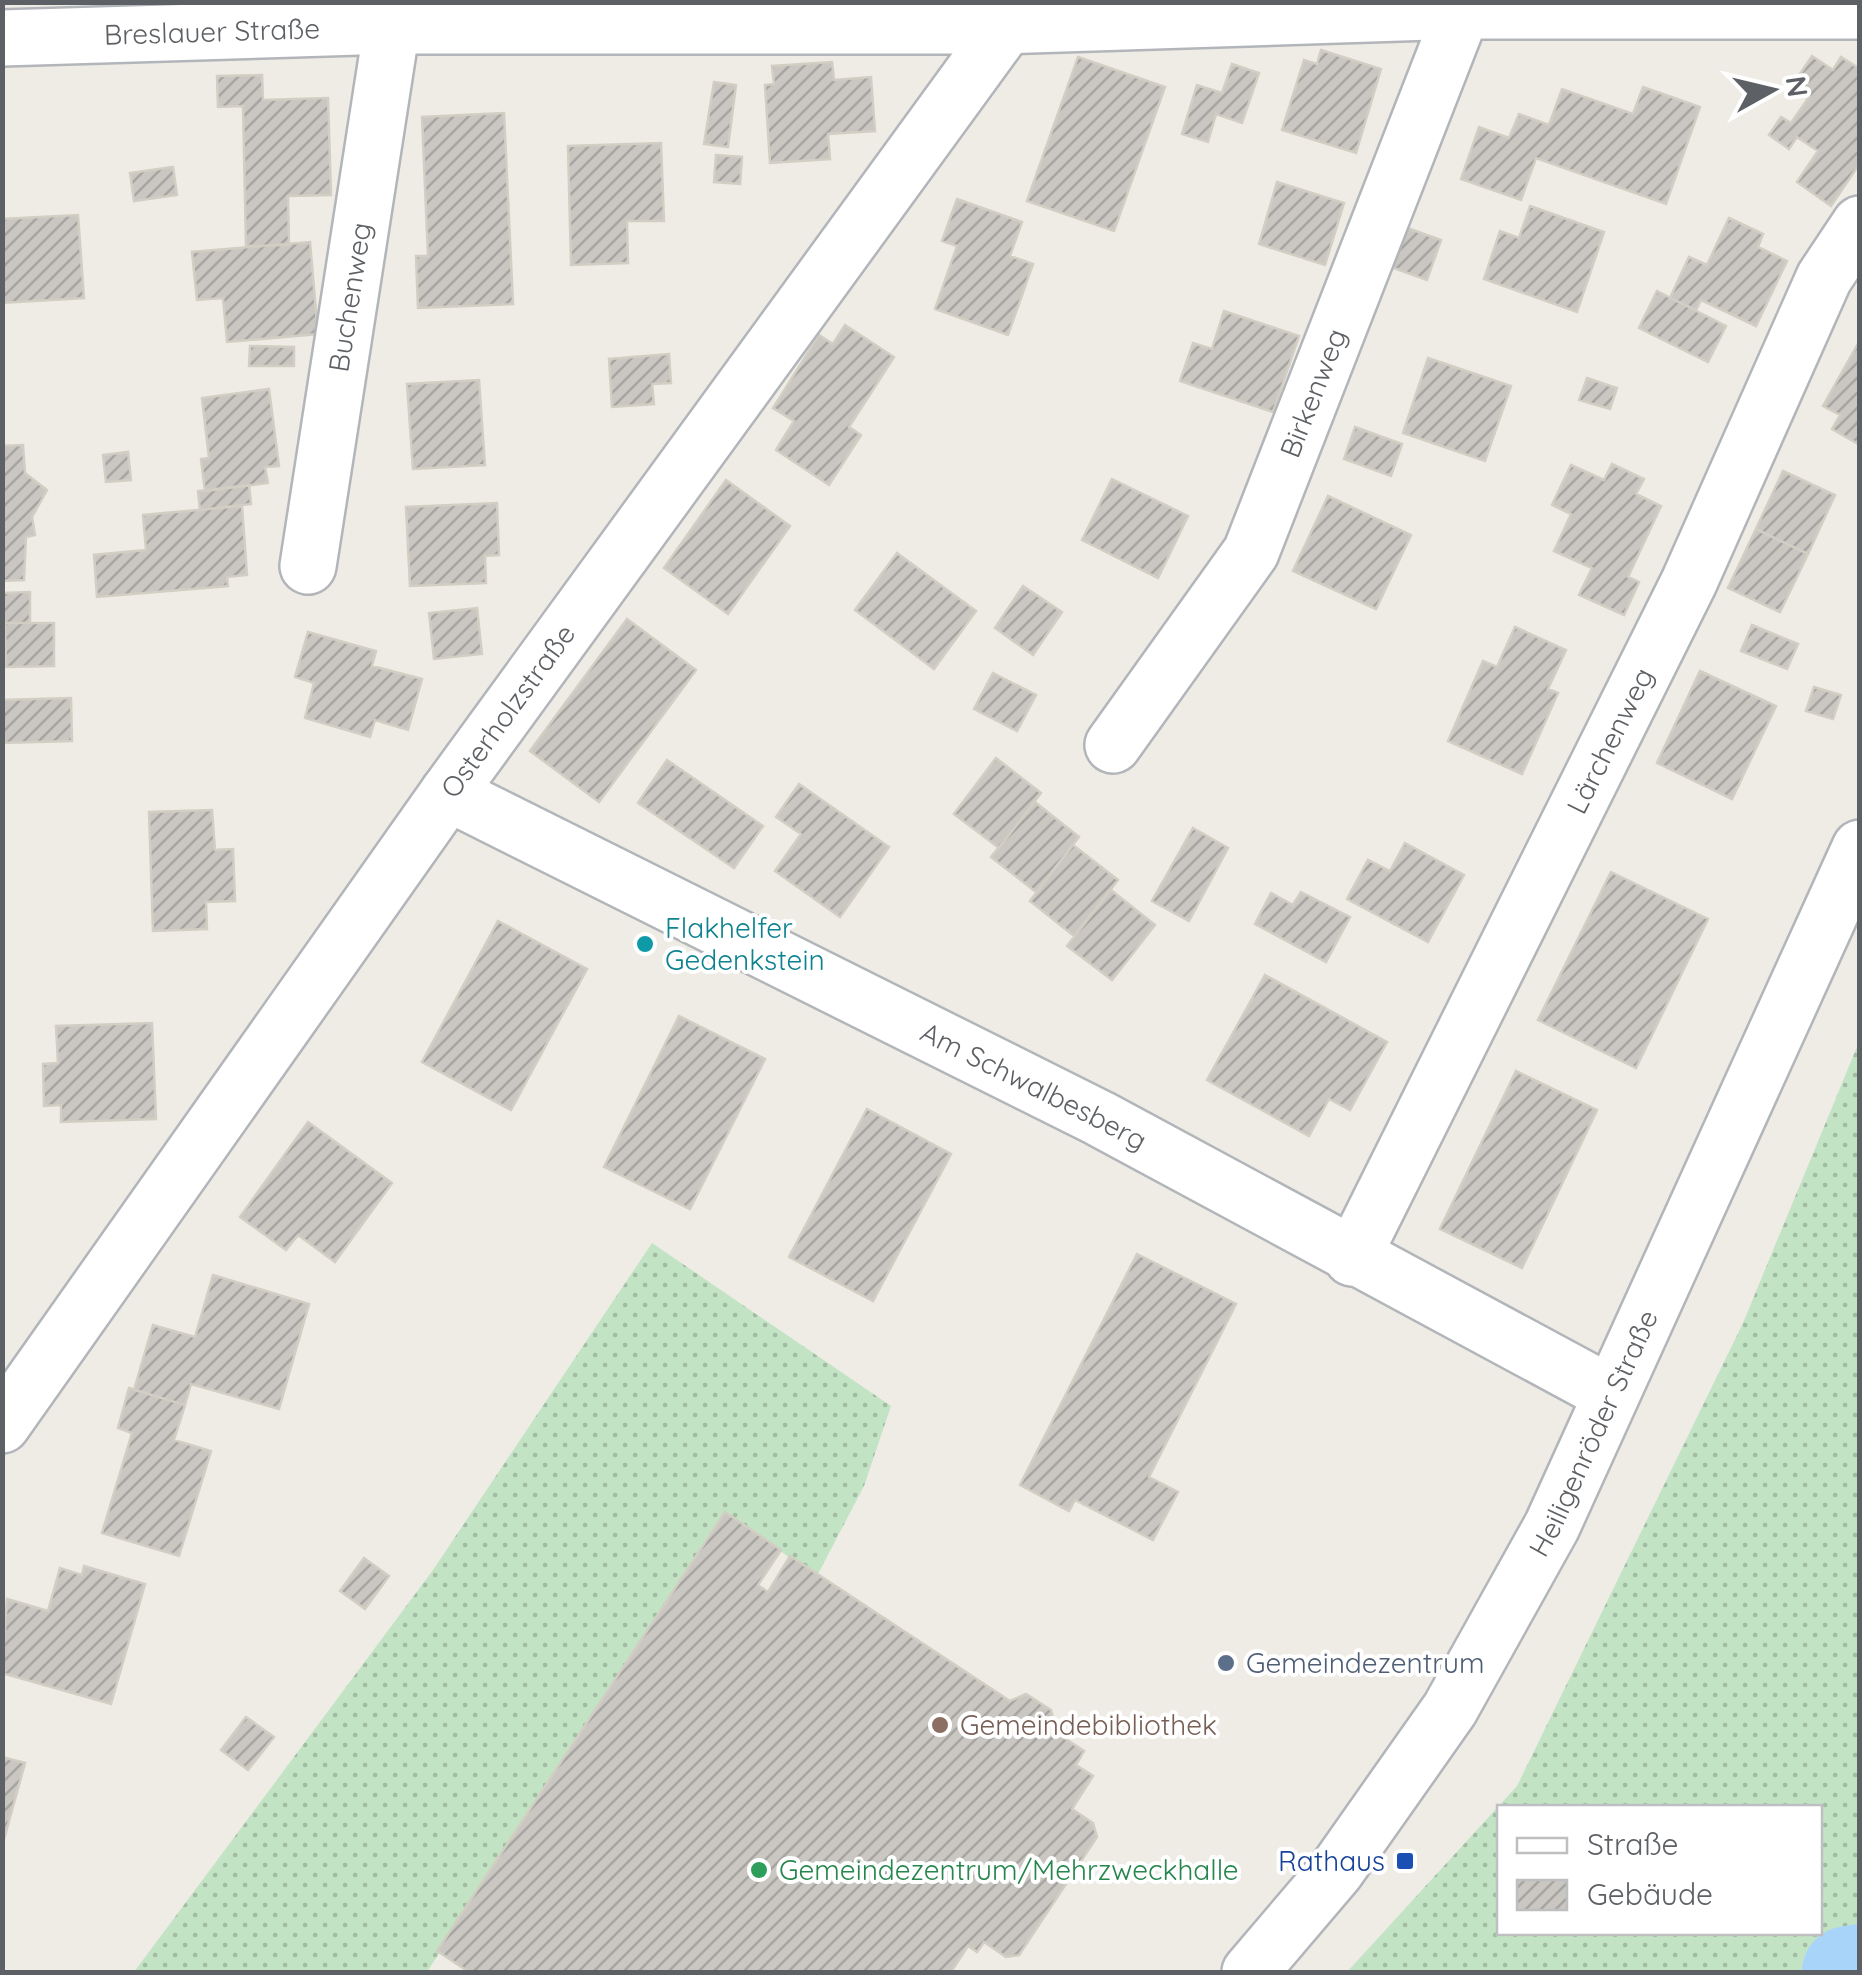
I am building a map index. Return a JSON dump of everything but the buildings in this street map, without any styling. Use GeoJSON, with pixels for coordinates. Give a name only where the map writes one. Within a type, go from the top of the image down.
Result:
{"type":"FeatureCollection","features":[{"type":"Feature","properties":{"kind":"street","name":"Birkenweg"},"geometry":{"type":"LineString","coordinates":[[1112,746],[1252,552],[1462,11]]}},
{"type":"Feature","properties":{"kind":"street","name":"Breslauer Straße"},"geometry":{"type":"LineString","coordinates":[[2,38],[335,15],[392,26],[1013,14],[1860,11]]}},
{"type":"Feature","properties":{"kind":"street","name":"Osterholzstraße"},"geometry":{"type":"LineString","coordinates":[[2,1425],[448,793],[1013,14]]}},
{"type":"Feature","properties":{"kind":"street","name":"Buchenweg"},"geometry":{"type":"LineString","coordinates":[[308,566],[392,26]]}},
{"type":"Feature","properties":{"kind":"street","name":"Lärchenweg"},"geometry":{"type":"LineString","coordinates":[[1352,1258],[1689,582],[1824,278],[1860,224]]}},
{"type":"Feature","properties":{"kind":"street","name":"Am Schwalbesberg"},"geometry":{"type":"LineString","coordinates":[[448,793],[1099,1118],[1352,1258],[1611,1394]]}},
{"type":"Feature","properties":{"kind":"street","name":"Heiligenröder Straße"},"geometry":{"type":"LineString","coordinates":[[1250,1972],[1342,1863],[1450,1709],[1552,1526],[1860,848]]}},
{"type":"Feature","properties":{"kind":"green space"},"geometry":{"type":"Polygon","coordinates":[[[1859,1042],[1859,1972],[1347,1972],[1497,1808],[1497,1935],[1822,1935],[1822,1805],[1500,1805],[1517,1786],[1743,1323],[1859,1042]]]}},
{"type":"Feature","properties":{"kind":"green space"},"geometry":{"type":"Polygon","coordinates":[[[652,1243],[891,1406],[864,1486],[817,1576],[724,1513],[427,1972],[134,1972],[433,1570],[652,1243]]]}},
{"type":"Feature","properties":{"kind":"waterway"},"geometry":{"type":"LineString","coordinates":[[1848,1972],[1860,1970]]}},
{"type":"Feature","properties":{"kind":"place","name":"Flakhelfer Gedenkstein"},"geometry":{"type":"Point","coordinates":[645,944]}},
{"type":"Feature","properties":{"kind":"place","name":"Gemeindezentrum"},"geometry":{"type":"Point","coordinates":[1226,1663]}},
{"type":"Feature","properties":{"kind":"place","name":"Gemeindebibliothek"},"geometry":{"type":"Point","coordinates":[940,1725]}},
{"type":"Feature","properties":{"kind":"place","name":"Rathaus"},"geometry":{"type":"Point","coordinates":[1405,1861]}},
{"type":"Feature","properties":{"kind":"place","name":"Gemeindezentrum/Mehrzweckhalle"},"geometry":{"type":"Point","coordinates":[759,1870]}}]}
